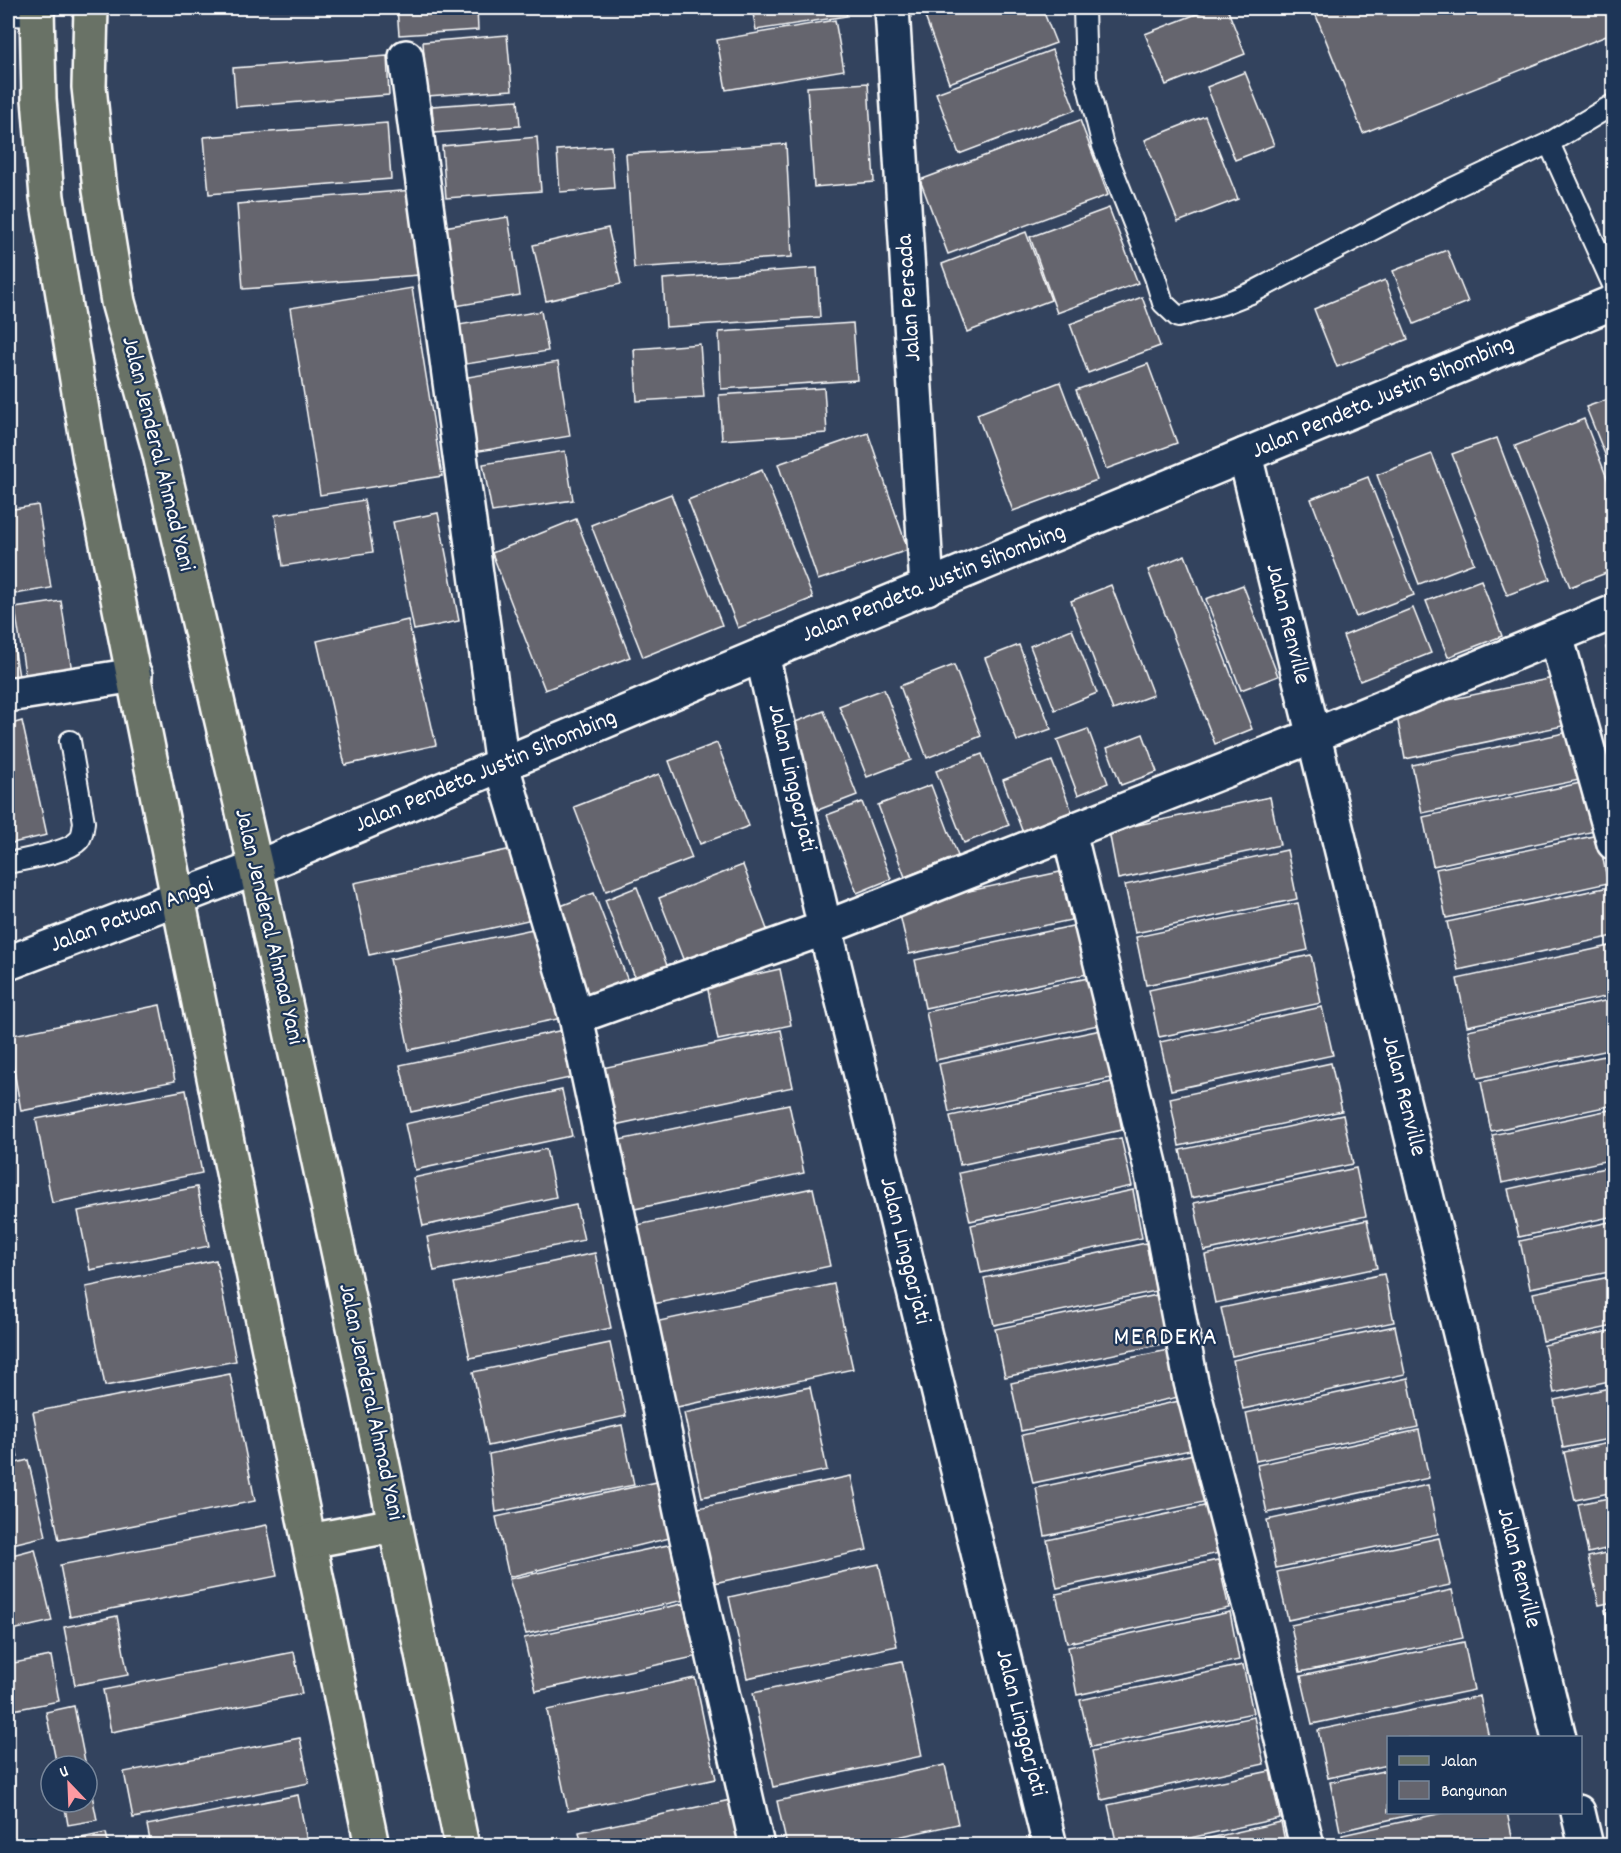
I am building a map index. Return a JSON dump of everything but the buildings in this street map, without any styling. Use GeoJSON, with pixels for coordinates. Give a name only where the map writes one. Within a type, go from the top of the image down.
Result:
{"type":"FeatureCollection","features":[{"type":"Feature","properties":{"kind":"main road","name":"Jalan Jenderal Ahmad Yani"},"geometry":{"type":"LineString","coordinates":[[91,8],[89,87],[100,190],[118,302],[159,450],[207,665],[256,868],[462,1845]]}},
{"type":"Feature","properties":{"kind":"main road"},"geometry":{"type":"LineString","coordinates":[[27,13],[39,99],[47,197],[90,459],[372,1845]]}},
{"type":"Feature","properties":{"kind":"main road"},"geometry":{"type":"LineString","coordinates":[[39,99],[89,87]]}},
{"type":"Feature","properties":{"kind":"main road"},"geometry":{"type":"LineString","coordinates":[[309,1541],[395,1525]]}},
{"type":"Feature","properties":{"kind":"street","name":"Jalan Persada"},"geometry":{"type":"LineString","coordinates":[[892,8],[927,588]]}},
{"type":"Feature","properties":{"kind":"street"},"geometry":{"type":"LineString","coordinates":[[406,57],[502,766],[576,1017],[683,1521],[757,1845]]}},
{"type":"Feature","properties":{"kind":"street","name":"Jalan Pendeta Justin Sihombing"},"geometry":{"type":"LineString","coordinates":[[256,868],[762,655],[1614,302]]}},
{"type":"Feature","properties":{"kind":"street","name":"Jalan Renville"},"geometry":{"type":"LineString","coordinates":[[1245,455],[1559,1736]]}},
{"type":"Feature","properties":{"kind":"street"},"geometry":{"type":"LineString","coordinates":[[576,1017],[825,928],[1315,735],[1614,612]]}},
{"type":"Feature","properties":{"kind":"street"},"geometry":{"type":"LineString","coordinates":[[1556,636],[1614,843]]}},
{"type":"Feature","properties":{"kind":"street","name":"Jalan Linggarjati"},"geometry":{"type":"LineString","coordinates":[[762,655],[825,928],[1050,1845]]}},
{"type":"Feature","properties":{"kind":"street"},"geometry":{"type":"LineString","coordinates":[[8,695],[135,675]]}},
{"type":"Feature","properties":{"kind":"street"},"geometry":{"type":"LineString","coordinates":[[1069,832],[1150,1164],[1191,1382],[1257,1634],[1307,1845]]}},
{"type":"Feature","properties":{"kind":"street","name":"Jalan Patuan Anggi"},"geometry":{"type":"LineString","coordinates":[[8,963],[256,868]]}},
{"type":"Feature","properties":{"kind":"street"},"geometry":{"type":"LineString","coordinates":[[1578,1814],[1586,1845]]}},
{"type":"Feature","properties":{"kind":"lane"},"geometry":{"type":"LineString","coordinates":[[1084,8],[1086,78],[1103,146],[1163,303],[1178,317],[1251,293],[1451,189],[1549,142],[1614,104]]}},
{"type":"Feature","properties":{"kind":"lane"},"geometry":{"type":"LineString","coordinates":[[1549,142],[1614,287]]}},
{"type":"Feature","properties":{"kind":"lane"},"geometry":{"type":"LineString","coordinates":[[8,863],[67,848],[78,841],[84,822],[70,741]]}},
{"type":"Feature","properties":{"kind":"district","name":"MERDEKA"},"geometry":{"type":"Point","coordinates":[1166,1338]}}]}
